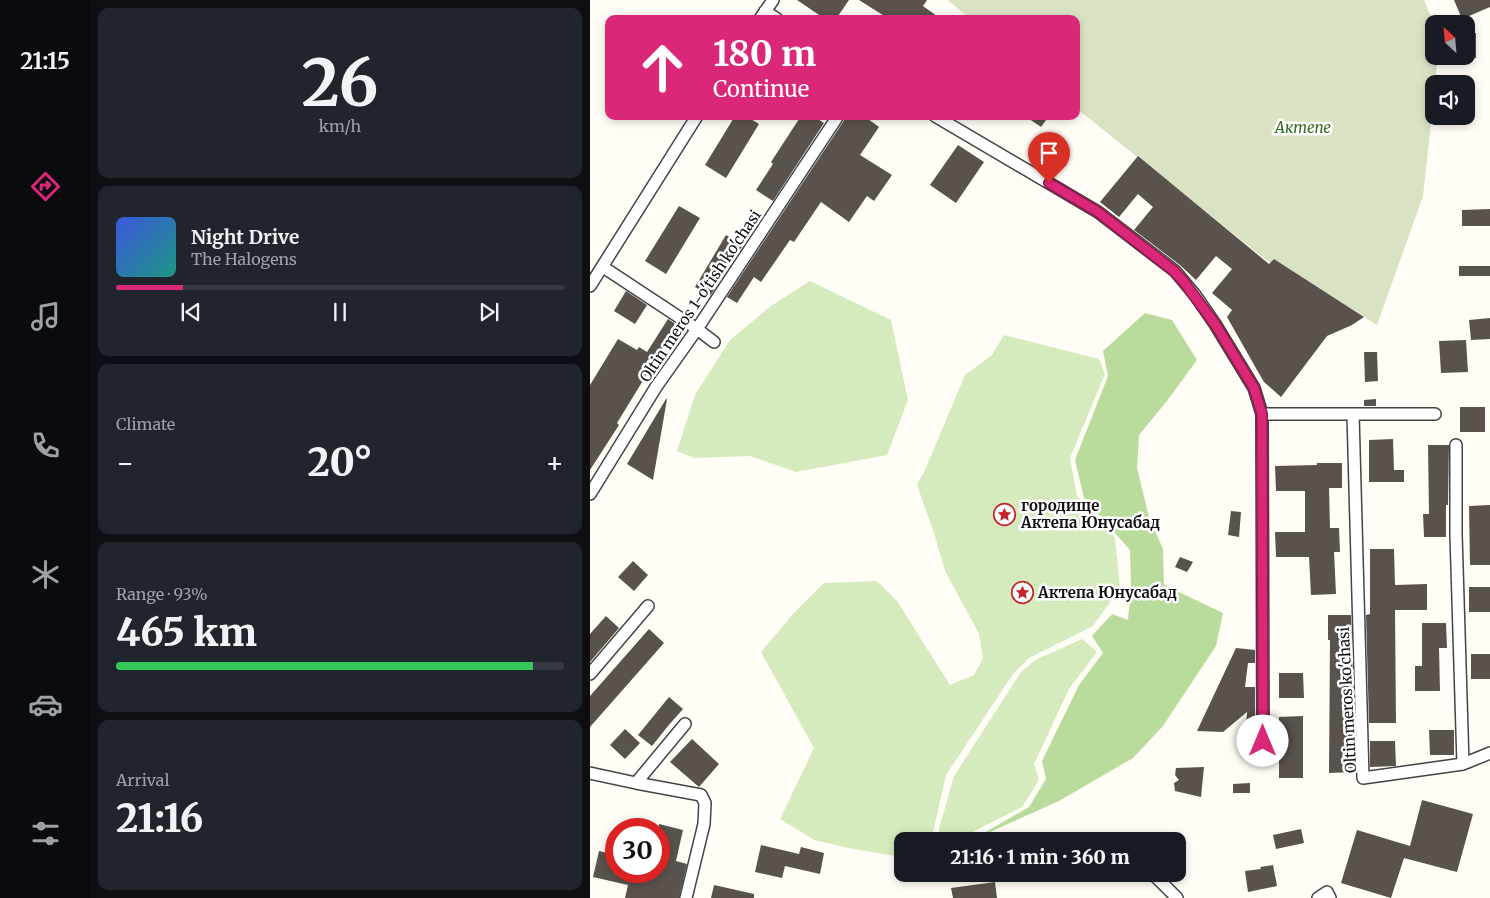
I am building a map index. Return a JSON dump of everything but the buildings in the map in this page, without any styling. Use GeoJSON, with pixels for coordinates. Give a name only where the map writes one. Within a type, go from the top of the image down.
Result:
{"type":"FeatureCollection","features":[{"type":"Feature","properties":{"kind":"street"},"geometry":{"type":"LineString","coordinates":[[762,15],[773,0]]}},
{"type":"Feature","properties":{"kind":"street"},"geometry":{"type":"LineString","coordinates":[[590,286],[695,120]]}},
{"type":"Feature","properties":{"kind":"street","name":"Oltin meros 1-o'tish ko'chasi"},"geometry":{"type":"LineString","coordinates":[[590,494],[656,387],[697,329],[835,120]]}},
{"type":"Feature","properties":{"kind":"street"},"geometry":{"type":"LineString","coordinates":[[941,120],[1098,212],[1174,271],[1195,294],[1254,388],[1262,414],[1263,741]]}},
{"type":"Feature","properties":{"kind":"street"},"geometry":{"type":"LineString","coordinates":[[603,267],[714,342]]}},
{"type":"Feature","properties":{"kind":"street"},"geometry":{"type":"LineString","coordinates":[[1262,414],[1435,414]]}},
{"type":"Feature","properties":{"kind":"street","name":"Oltin meros ko'chasi"},"geometry":{"type":"LineString","coordinates":[[1353,414],[1363,778],[1463,764]]}},
{"type":"Feature","properties":{"kind":"street"},"geometry":{"type":"LineString","coordinates":[[1456,445],[1456,534],[1463,764],[1490,753]]}},
{"type":"Feature","properties":{"kind":"street"},"geometry":{"type":"LineString","coordinates":[[590,674],[648,606]]}},
{"type":"Feature","properties":{"kind":"street"},"geometry":{"type":"LineString","coordinates":[[636,783],[685,724]]}},
{"type":"Feature","properties":{"kind":"street"},"geometry":{"type":"LineString","coordinates":[[590,773],[701,795],[706,803],[704,824],[686,898]]}},
{"type":"Feature","properties":{"kind":"street"},"geometry":{"type":"LineString","coordinates":[[1160,882],[1177,898]]}},
{"type":"Feature","properties":{"kind":"street"},"geometry":{"type":"LineString","coordinates":[[1318,898],[1327,892],[1330,898]]}},
{"type":"Feature","properties":{"kind":"green space","name":"Актепе"},"geometry":{"type":"Polygon","coordinates":[[[948,0],[1424,0],[1430,15],[1425,15],[1425,65],[1437,65],[1436,75],[1425,75],[1425,125],[1431,125],[1423,196],[1377,325],[1274,259],[1270,263],[1080,111],[1080,15],[965,15],[948,0]]]}},
{"type":"Feature","properties":{"kind":"green space"},"geometry":{"type":"Polygon","coordinates":[[[810,281],[891,320],[908,400],[887,455],[796,472],[750,456],[694,458],[677,451],[695,395],[730,340],[771,306],[810,281]]]}},
{"type":"Feature","properties":{"kind":"green space"},"geometry":{"type":"Polygon","coordinates":[[[1145,313],[1172,320],[1197,360],[1139,435],[1137,468],[1149,517],[1163,549],[1164,585],[1223,613],[1216,646],[1163,726],[1133,758],[1059,801],[990,832],[986,832],[1029,807],[1046,779],[1042,761],[1079,685],[1103,653],[1092,636],[1112,614],[1128,620],[1131,588],[1130,550],[1084,498],[1075,460],[1108,376],[1103,351],[1145,313]]]}},
{"type":"Feature","properties":{"kind":"green space"},"geometry":{"type":"Polygon","coordinates":[[[1004,335],[1099,359],[1105,374],[1070,458],[1077,496],[1115,538],[1120,588],[1093,626],[1029,658],[1013,674],[946,775],[933,832],[894,832],[894,856],[814,840],[780,819],[814,748],[761,652],[794,613],[824,583],[877,581],[897,601],[950,685],[974,675],[983,658],[979,634],[945,571],[917,485],[965,375],[992,355],[1004,335]]]}},
{"type":"Feature","properties":{"kind":"green space"},"geometry":{"type":"Polygon","coordinates":[[[1082,639],[1097,652],[1069,689],[1034,764],[1039,780],[1022,807],[973,832],[940,832],[954,776],[1021,672],[1035,660],[1082,639]]]}},
{"type":"Feature","properties":{"kind":"place","name":"городище Актепа Юнусабад"},"geometry":{"type":"Point","coordinates":[1005,514]}},
{"type":"Feature","properties":{"kind":"place","name":"Актепа Юнусабад"},"geometry":{"type":"Point","coordinates":[1022,592]}},
{"type":"Feature","properties":{"kind":"route"},"geometry":{"type":"LineString","coordinates":[[1049,183],[1098,212],[1174,271],[1195,294],[1254,388],[1262,414],[1263,741]]}}]}
